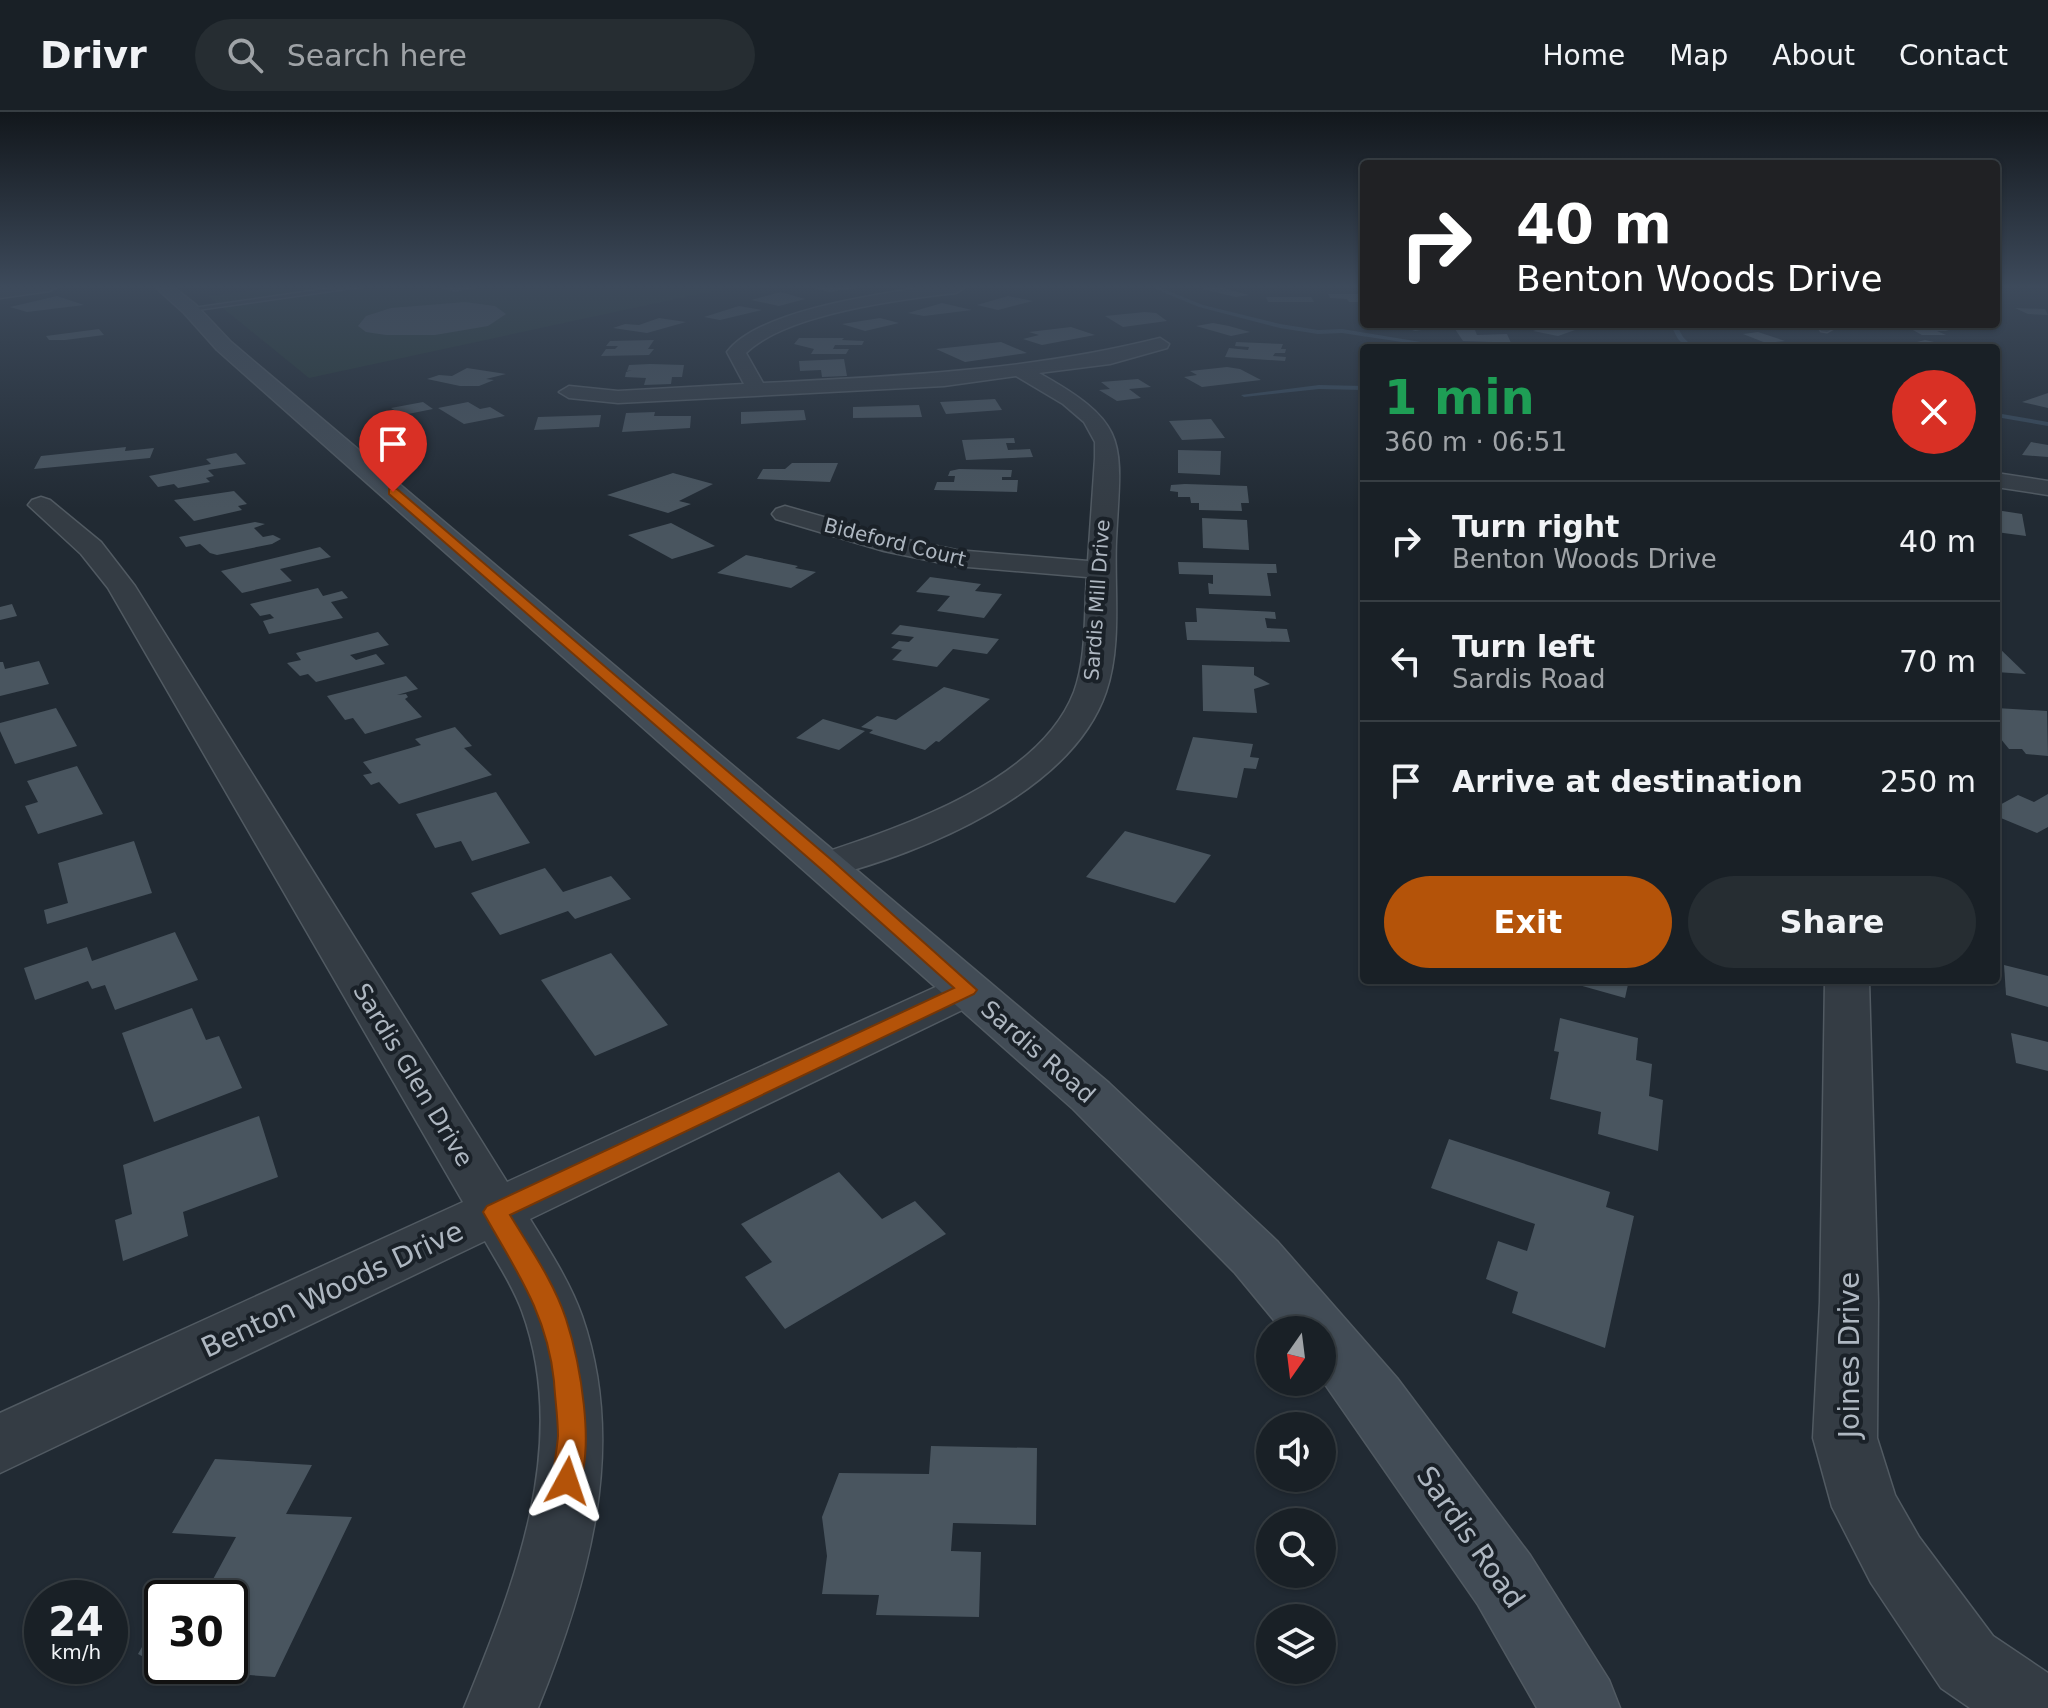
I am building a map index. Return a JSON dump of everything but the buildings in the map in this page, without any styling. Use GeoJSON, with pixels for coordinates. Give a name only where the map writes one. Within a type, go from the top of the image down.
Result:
{"type":"FeatureCollection","features":[{"type":"Feature","properties":{"kind":"main road","name":"Sardis Road"},"geometry":{"type":"LineString","coordinates":[[241,360],[828,865],[1091,1096],[1256,1257],[1307,1316]]}},
{"type":"Feature","properties":{"kind":"main road","name":"Sardis Road"},"geometry":{"type":"LineString","coordinates":[[1336,1351],[1374,1398],[1504,1580],[1581,1708]]}},
{"type":"Feature","properties":{"kind":"street"},"geometry":{"type":"LineString","coordinates":[[741,360],[757,390]]}},
{"type":"Feature","properties":{"kind":"street"},"geometry":{"type":"LineString","coordinates":[[569,392],[618,397],[944,380],[1088,360]]}},
{"type":"Feature","properties":{"kind":"street","name":"Sardis Mill Drive"},"geometry":{"type":"LineString","coordinates":[[828,865],[948,819],[997,793],[1039,763],[1077,719],[1089,695],[1097,635],[1107,452],[1103,433],[1096,422],[1068,397],[1021,371]]}},
{"type":"Feature","properties":{"kind":"street"},"geometry":{"type":"LineString","coordinates":[[2000,481],[2048,488]]}},
{"type":"Feature","properties":{"kind":"street","name":"Sardis Glen Drive"},"geometry":{"type":"LineString","coordinates":[[41,505],[91,548],[121,586],[533,1273],[553,1318],[567,1377],[571,1435],[565,1504],[551,1574],[530,1643],[501,1708]]}},
{"type":"Feature","properties":{"kind":"street","name":"Bideford Court"},"geometry":{"type":"LineString","coordinates":[[785,514],[894,545],[956,558],[1101,570]]}},
{"type":"Feature","properties":{"kind":"street","name":"Joines Drive"},"geometry":{"type":"LineString","coordinates":[[1847,984],[1849,1302],[1845,1438],[1865,1507],[1904,1573],[1967,1662],[2035,1708]]}},
{"type":"Feature","properties":{"kind":"street","name":"Benton Woods Drive"},"geometry":{"type":"LineString","coordinates":[[0,1444],[967,990]]}},
{"type":"Feature","properties":{"kind":"shaded area"},"geometry":{"type":"Polygon","coordinates":[[[287,360],[390,360],[309,378],[287,360]]]}},
{"type":"Feature","properties":{"kind":"waterway"},"geometry":{"type":"LineString","coordinates":[[1244,395],[1319,387],[1360,388]]}},
{"type":"Feature","properties":{"kind":"waterway"},"geometry":{"type":"LineString","coordinates":[[2000,416],[2048,424]]}},
{"type":"Feature","properties":{"kind":"route"},"geometry":{"type":"LineString","coordinates":[[393,492],[828,865],[967,990],[495,1212],[533,1273],[553,1318],[567,1377],[571,1435],[567,1481]]}}]}
